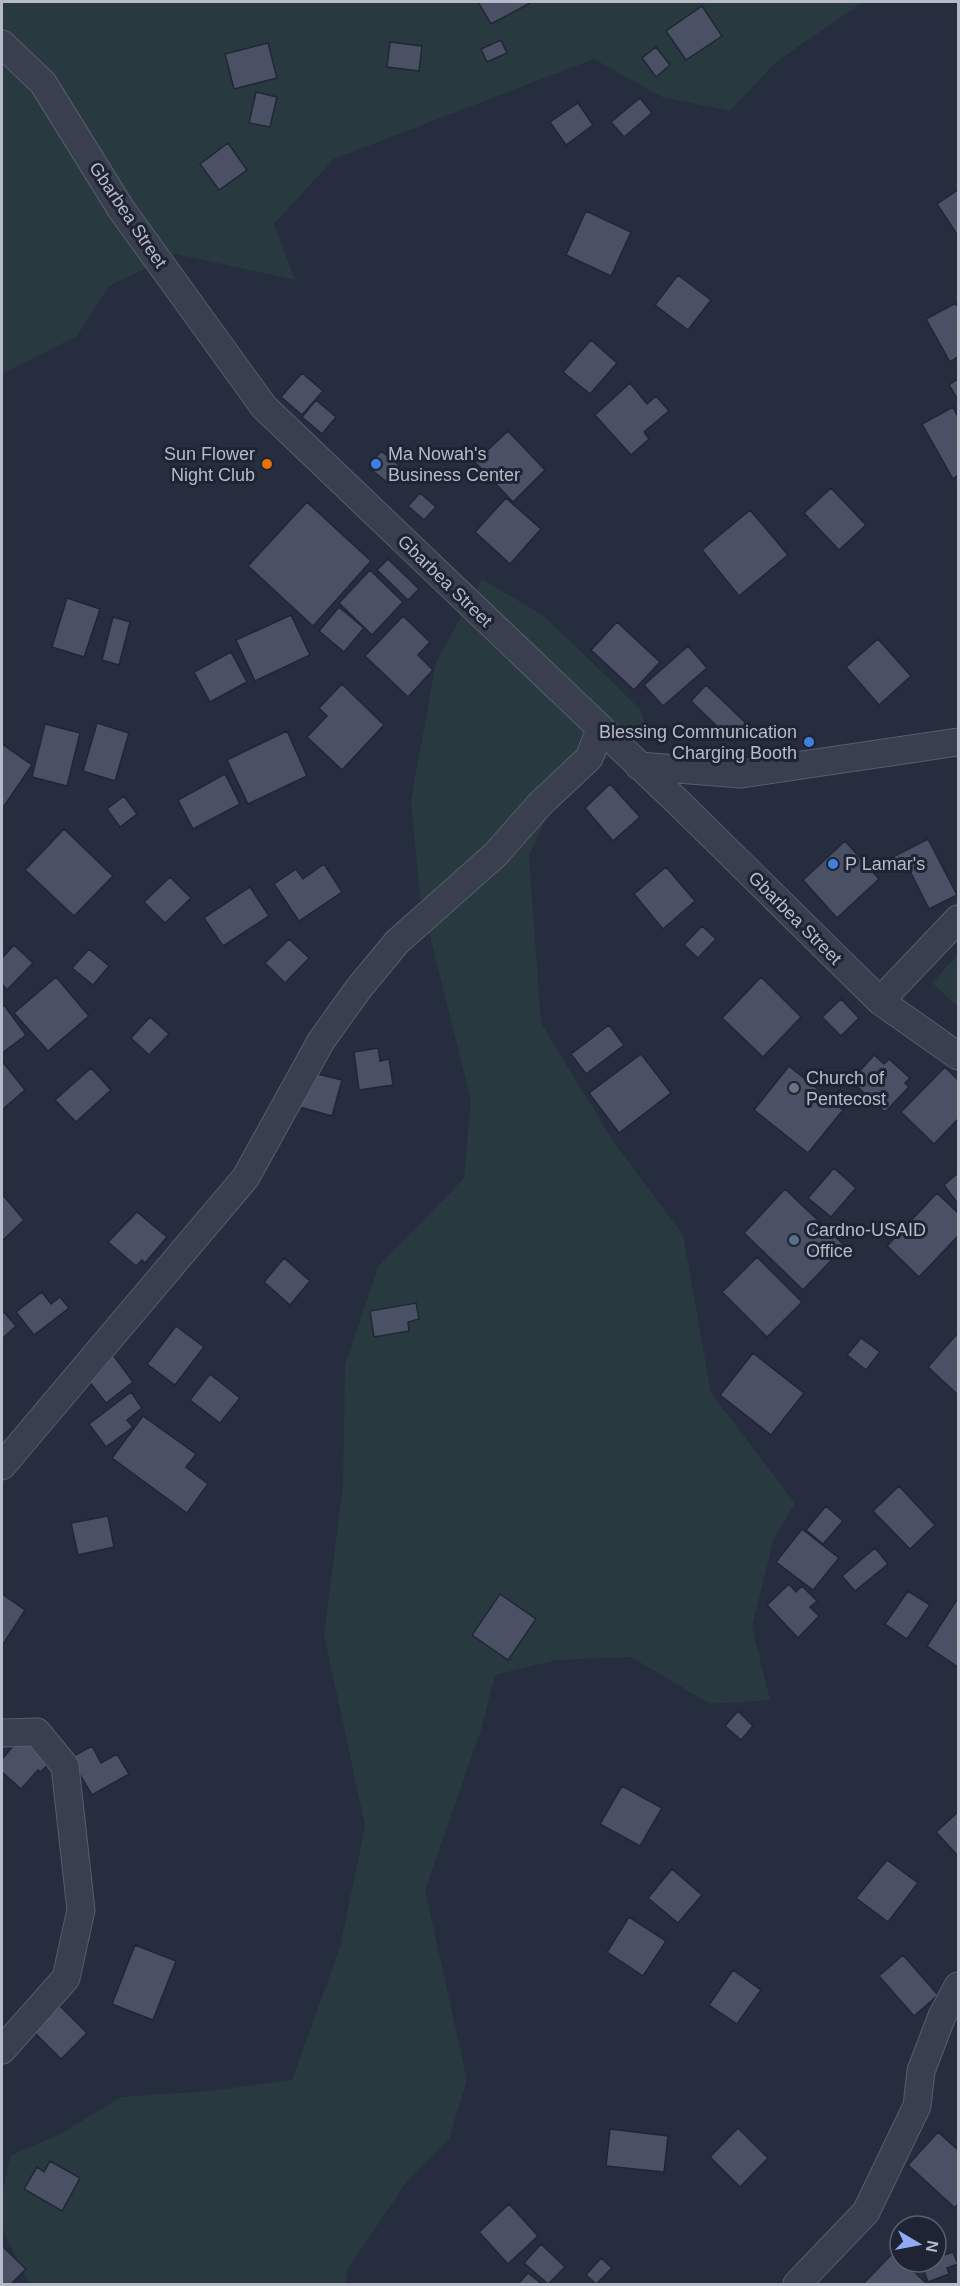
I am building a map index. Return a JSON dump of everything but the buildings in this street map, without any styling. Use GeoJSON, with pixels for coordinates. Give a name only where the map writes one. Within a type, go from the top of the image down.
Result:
{"type":"FeatureCollection","features":[{"type":"Feature","properties":{"kind":"street","name":"Gbarbea Street"},"geometry":{"type":"LineString","coordinates":[[2,44],[43,83],[121,209],[264,407],[639,766],[880,1001],[958,1056]]}},
{"type":"Feature","properties":{"kind":"street"},"geometry":{"type":"LineString","coordinates":[[2,1466],[246,1177],[321,1041],[365,980],[397,942],[496,854],[540,804],[590,758],[600,730]]}},
{"type":"Feature","properties":{"kind":"street"},"geometry":{"type":"LineString","coordinates":[[639,766],[741,774],[958,742]]}},
{"type":"Feature","properties":{"kind":"street"},"geometry":{"type":"LineString","coordinates":[[880,1001],[958,918]]}},
{"type":"Feature","properties":{"kind":"street"},"geometry":{"type":"LineString","coordinates":[[2,1733],[37,1732],[65,1766],[81,1911],[66,1978],[2,2050]]}},
{"type":"Feature","properties":{"kind":"street"},"geometry":{"type":"LineString","coordinates":[[797,2284],[866,2212],[917,2106],[921,2071],[942,2016],[958,1986]]}},
{"type":"Feature","properties":{"kind":"shaded area"},"geometry":{"type":"Polygon","coordinates":[[[2,2],[863,2],[776,62],[730,111],[662,97],[594,59],[334,159],[274,224],[295,280],[176,254],[109,286],[77,336],[2,374],[2,2]]]}},
{"type":"Feature","properties":{"kind":"shaded area"},"geometry":{"type":"Polygon","coordinates":[[[482,579],[544,616],[640,709],[647,730],[599,764],[561,786],[529,856],[541,1023],[613,1141],[683,1235],[711,1393],[795,1503],[773,1541],[752,1627],[770,1700],[710,1704],[631,1657],[557,1660],[495,1675],[482,1727],[425,1890],[467,2080],[449,2139],[408,2180],[347,2270],[346,2284],[30,2284],[2,2229],[2,2197],[10,2156],[62,2133],[121,2097],[208,2091],[292,2080],[340,1947],[365,1826],[324,1635],[343,1485],[345,1365],[378,1267],[464,1178],[471,1100],[420,897],[411,800],[436,662],[482,579]]]}},
{"type":"Feature","properties":{"kind":"shaded area"},"geometry":{"type":"Polygon","coordinates":[[[958,954],[958,1007],[932,983],[958,954]]]}},
{"type":"Feature","properties":{"kind":"place","name":"Sun Flower Night Club"},"geometry":{"type":"Point","coordinates":[267,464]}},
{"type":"Feature","properties":{"kind":"place","name":"Ma Nowah's Business Center"},"geometry":{"type":"Point","coordinates":[376,464]}},
{"type":"Feature","properties":{"kind":"place","name":"Blessing Communication Charging Booth"},"geometry":{"type":"Point","coordinates":[809,742]}},
{"type":"Feature","properties":{"kind":"place","name":"P Lamar's"},"geometry":{"type":"Point","coordinates":[833,864]}},
{"type":"Feature","properties":{"kind":"place","name":"Church of Pentecost"},"geometry":{"type":"Point","coordinates":[794,1088]}},
{"type":"Feature","properties":{"kind":"place","name":"Cardno-USAID Office"},"geometry":{"type":"Point","coordinates":[794,1240]}}]}
